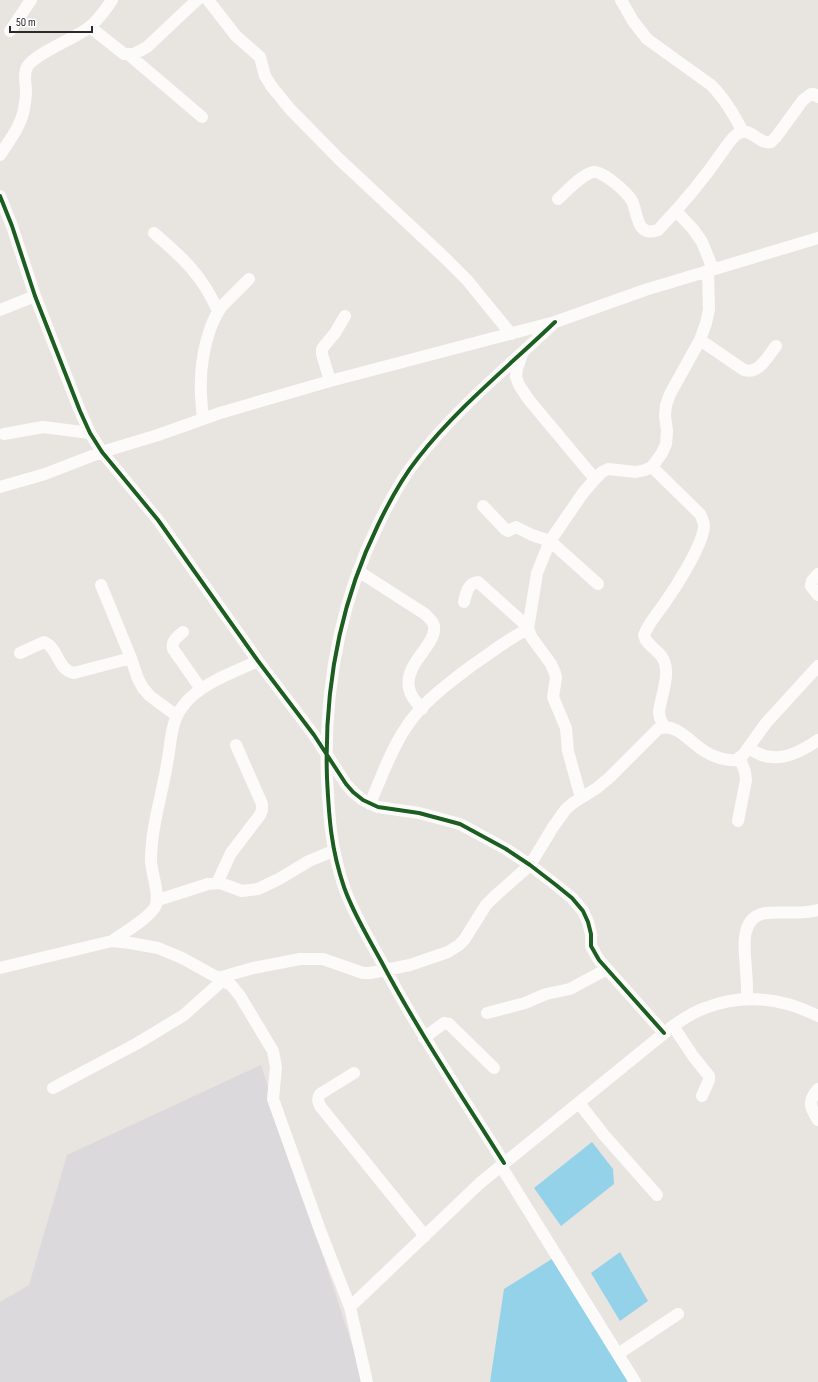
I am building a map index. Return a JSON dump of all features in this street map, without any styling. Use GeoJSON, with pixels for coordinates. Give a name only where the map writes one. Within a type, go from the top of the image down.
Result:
{"type":"FeatureCollection","features":[{"type":"Feature","properties":{"kind":"street"},"geometry":{"type":"LineString","coordinates":[[10,30],[31,0]]}},
{"type":"Feature","properties":{"kind":"street"},"geometry":{"type":"LineString","coordinates":[[0,155],[14,134],[24,111],[26,92],[24,76],[27,67],[32,60],[40,54],[75,37],[90,27],[112,0]]}},
{"type":"Feature","properties":{"kind":"street"},"geometry":{"type":"LineString","coordinates":[[128,54],[140,52],[147,47],[197,0]]}},
{"type":"Feature","properties":{"kind":"street"},"geometry":{"type":"LineString","coordinates":[[208,0],[236,36],[260,57],[265,76],[290,109],[339,159],[452,264],[511,334]]}},
{"type":"Feature","properties":{"kind":"street"},"geometry":{"type":"LineString","coordinates":[[621,0],[639,30],[647,40],[720,94],[743,132]]}},
{"type":"Feature","properties":{"kind":"street"},"geometry":{"type":"LineString","coordinates":[[90,27],[119,50],[128,54],[202,117]]}},
{"type":"Feature","properties":{"kind":"street"},"geometry":{"type":"LineString","coordinates":[[558,199],[586,176],[593,172],[599,172],[627,194],[632,200],[638,221],[645,230],[652,232],[658,230],[693,192],[733,138],[743,132],[748,133],[764,142],[771,142],[803,100],[811,94],[818,97]]}},
{"type":"Feature","properties":{"kind":"street"},"geometry":{"type":"LineString","coordinates":[[0,196],[12,226],[35,296],[90,433],[102,452],[158,520],[258,661],[302,718],[346,784],[353,792],[370,804],[378,807],[419,813],[460,824],[484,836],[530,865],[572,898],[583,911],[588,922],[591,934],[591,946],[598,960],[693,1056],[709,1076],[709,1080],[702,1096]]}},
{"type":"Feature","properties":{"kind":"street"},"geometry":{"type":"LineString","coordinates":[[528,628],[537,573],[550,541],[583,493],[602,472],[608,469],[636,472],[652,467],[662,453],[666,444],[666,405],[670,394],[700,340],[709,310],[711,269],[702,242],[693,229],[676,211]]}},
{"type":"Feature","properties":{"kind":"street"},"geometry":{"type":"LineString","coordinates":[[154,233],[190,266],[210,292],[218,311]]}},
{"type":"Feature","properties":{"kind":"street"},"geometry":{"type":"LineString","coordinates":[[0,487],[45,474],[102,452],[158,435],[203,419],[330,381],[555,322],[644,290],[818,238]]}},
{"type":"Feature","properties":{"kind":"street"},"geometry":{"type":"LineString","coordinates":[[203,419],[201,381],[204,356],[209,334],[218,311],[249,279]]}},
{"type":"Feature","properties":{"kind":"street"},"geometry":{"type":"LineString","coordinates":[[0,310],[35,296]]}},
{"type":"Feature","properties":{"kind":"street"},"geometry":{"type":"LineString","coordinates":[[330,381],[322,354],[322,349],[335,333],[345,316]]}},
{"type":"Feature","properties":{"kind":"street"},"geometry":{"type":"LineString","coordinates":[[555,322],[522,354],[497,375],[456,416],[417,459],[392,497],[371,539],[350,594],[335,652],[331,679],[326,754],[329,814],[333,851],[344,889],[358,920],[424,1038],[503,1164],[635,1382]]}},
{"type":"Feature","properties":{"kind":"street"},"geometry":{"type":"LineString","coordinates":[[700,340],[749,372],[760,367],[776,346]]}},
{"type":"Feature","properties":{"kind":"street"},"geometry":{"type":"LineString","coordinates":[[522,354],[516,377],[519,385],[529,400],[595,479]]}},
{"type":"Feature","properties":{"kind":"street"},"geometry":{"type":"LineString","coordinates":[[4,434],[43,427],[90,433]]}},
{"type":"Feature","properties":{"kind":"street"},"geometry":{"type":"LineString","coordinates":[[652,467],[700,514],[704,524],[703,536],[692,558],[644,635],[645,639],[662,657],[665,664],[666,673],[659,712],[664,727]]}},
{"type":"Feature","properties":{"kind":"street"},"geometry":{"type":"LineString","coordinates":[[483,506],[501,527],[506,530],[508,531],[516,527],[532,535],[550,541],[598,584]]}},
{"type":"Feature","properties":{"kind":"street"},"geometry":{"type":"LineString","coordinates":[[358,571],[432,620],[435,627],[434,634],[413,666],[408,678],[409,689],[413,698],[422,709]]}},
{"type":"Feature","properties":{"kind":"street"},"geometry":{"type":"LineString","coordinates":[[818,574],[811,586],[818,595]]}},
{"type":"Feature","properties":{"kind":"street"},"geometry":{"type":"LineString","coordinates":[[464,602],[470,586],[473,583],[478,582],[528,628],[532,638],[551,664],[556,678],[554,698],[566,728],[568,752],[581,798]]}},
{"type":"Feature","properties":{"kind":"street"},"geometry":{"type":"LineString","coordinates":[[101,585],[138,679],[143,688],[150,696],[177,716]]}},
{"type":"Feature","properties":{"kind":"street"},"geometry":{"type":"LineString","coordinates":[[370,804],[394,747],[405,728],[422,709],[455,678],[501,644],[528,628]]}},
{"type":"Feature","properties":{"kind":"street"},"geometry":{"type":"LineString","coordinates":[[183,632],[173,641],[173,649],[201,689]]}},
{"type":"Feature","properties":{"kind":"street"},"geometry":{"type":"LineString","coordinates":[[20,653],[44,642],[50,646],[64,669],[74,673],[131,658]]}},
{"type":"Feature","properties":{"kind":"street"},"geometry":{"type":"LineString","coordinates":[[112,941],[150,914],[158,900],[152,868],[152,851],[158,807],[170,742],[177,716],[183,706],[201,689],[258,661]]}},
{"type":"Feature","properties":{"kind":"street"},"geometry":{"type":"LineString","coordinates":[[53,1088],[136,1044],[184,1015],[220,979],[253,968],[300,959],[323,959],[363,973],[370,973],[410,965],[448,952],[459,945],[486,905],[530,865],[560,817],[573,803],[597,788],[658,729],[669,727],[677,730],[705,752],[732,760],[744,753],[766,723],[818,666]]}},
{"type":"Feature","properties":{"kind":"street"},"geometry":{"type":"LineString","coordinates":[[744,753],[772,757],[781,756],[806,749],[818,740]]}},
{"type":"Feature","properties":{"kind":"street"},"geometry":{"type":"LineString","coordinates":[[217,883],[231,853],[260,815],[262,810],[262,804],[236,745]]}},
{"type":"Feature","properties":{"kind":"street"},"geometry":{"type":"LineString","coordinates":[[738,821],[746,780],[744,753]]}},
{"type":"Feature","properties":{"kind":"street"},"geometry":{"type":"LineString","coordinates":[[158,900],[208,884],[217,883],[242,892],[258,889],[333,851]]}},
{"type":"Feature","properties":{"kind":"street"},"geometry":{"type":"LineString","coordinates":[[747,998],[744,946],[751,920],[763,914],[809,912],[818,910]]}},
{"type":"Feature","properties":{"kind":"street"},"geometry":{"type":"LineString","coordinates":[[0,968],[112,941],[158,948],[182,958],[231,985],[240,996],[273,1051],[276,1067],[273,1099],[320,1233],[350,1307],[367,1382]]}},
{"type":"Feature","properties":{"kind":"street"},"geometry":{"type":"LineString","coordinates":[[487,1013],[525,1003],[546,994],[570,989],[607,969]]}},
{"type":"Feature","properties":{"kind":"street"},"geometry":{"type":"LineString","coordinates":[[350,1307],[480,1183],[668,1030],[705,1008],[747,998],[780,1001],[818,1016]]}},
{"type":"Feature","properties":{"kind":"street"},"geometry":{"type":"LineString","coordinates":[[424,1038],[444,1023],[448,1024],[494,1068]]}},
{"type":"Feature","properties":{"kind":"street"},"geometry":{"type":"LineString","coordinates":[[354,1073],[320,1094],[318,1101],[320,1106],[425,1236]]}},
{"type":"Feature","properties":{"kind":"street"},"geometry":{"type":"LineString","coordinates":[[818,1089],[810,1102],[810,1106],[818,1120]]}},
{"type":"Feature","properties":{"kind":"street"},"geometry":{"type":"LineString","coordinates":[[579,1103],[604,1135],[657,1195]]}},
{"type":"Feature","properties":{"kind":"street"},"geometry":{"type":"LineString","coordinates":[[618,1354],[678,1314]]}},
{"type":"Feature","properties":{"kind":"shaded area"},"geometry":{"type":"Polygon","coordinates":[[[261,1065],[364,1382],[0,1382],[0,1302],[29,1285],[67,1155],[261,1065]]]}},
{"type":"Feature","properties":{"kind":"water"},"geometry":{"type":"Polygon","coordinates":[[[592,1142],[613,1169],[614,1184],[561,1226],[534,1188],[592,1142]]]}},
{"type":"Feature","properties":{"kind":"water"},"geometry":{"type":"Polygon","coordinates":[[[620,1252],[648,1301],[620,1321],[591,1273],[620,1252]]]}},
{"type":"Feature","properties":{"kind":"water"},"geometry":{"type":"Polygon","coordinates":[[[555,1257],[630,1382],[490,1382],[504,1289],[555,1257]]]}},
{"type":"Feature","properties":{"kind":"cycle path"},"geometry":{"type":"LineString","coordinates":[[0,196],[12,226],[35,296],[90,433],[102,452],[158,520],[258,661],[314,735],[346,784],[363,800],[378,807],[419,813],[460,824],[506,849],[556,885],[572,898],[583,911],[591,934],[591,946],[599,960],[664,1033]]}},
{"type":"Feature","properties":{"kind":"cycle path"},"geometry":{"type":"LineString","coordinates":[[504,1163],[410,1013],[361,925],[344,887],[333,846],[330,820],[327,778],[328,712],[337,648],[353,586],[364,555],[396,490],[418,458],[449,422],[555,322]]}}]}
